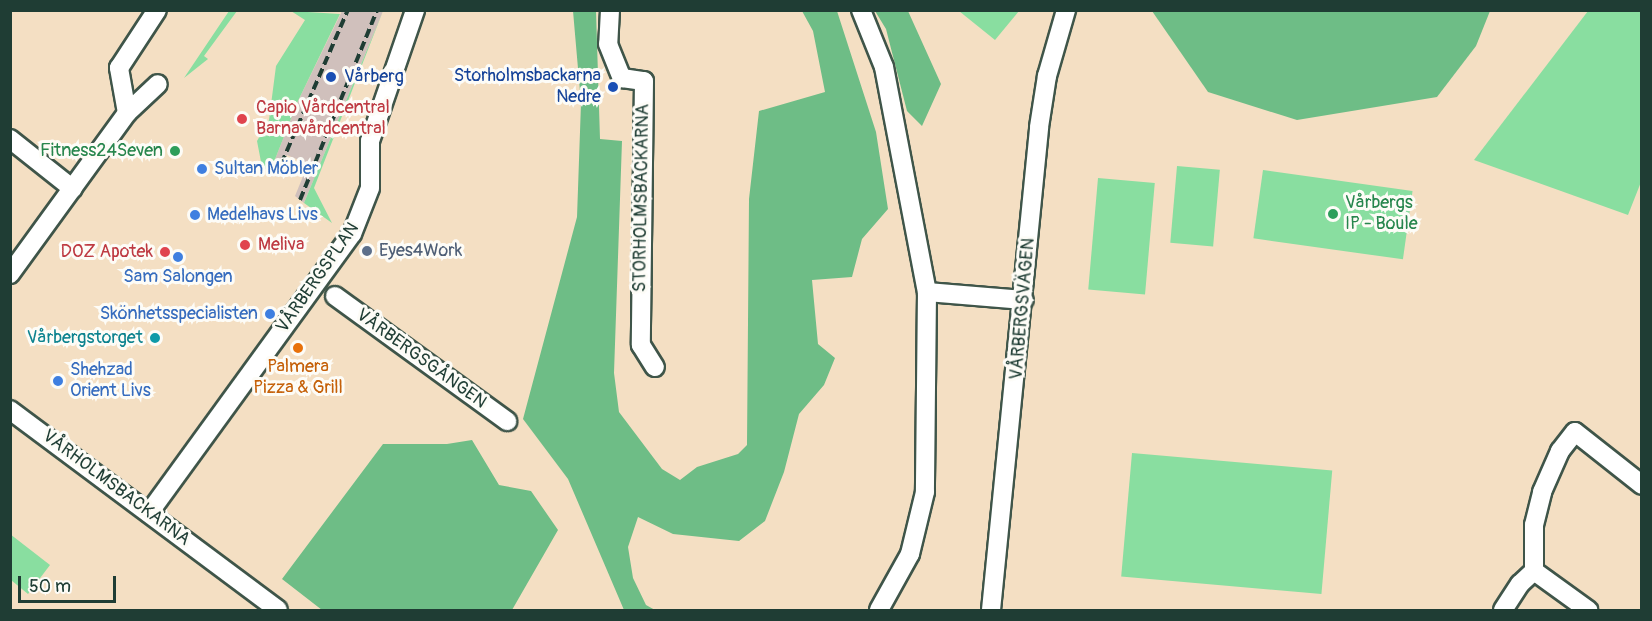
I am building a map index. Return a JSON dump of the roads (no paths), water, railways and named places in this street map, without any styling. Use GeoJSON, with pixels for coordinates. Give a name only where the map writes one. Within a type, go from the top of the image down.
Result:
{"type":"FeatureCollection","features":[{"type":"Feature","properties":{"kind":"street"},"geometry":{"type":"LineString","coordinates":[[127,113],[119,68],[157,10]]}},
{"type":"Feature","properties":{"kind":"street","name":"VÅRBERGSPLAN"},"geometry":{"type":"LineString","coordinates":[[149,513],[352,234],[370,188],[370,141],[415,10]]}},
{"type":"Feature","properties":{"kind":"street","name":"STORHOLMSBACKARNA"},"geometry":{"type":"LineString","coordinates":[[610,10],[608,44],[622,78],[644,81],[641,345],[655,367]]}},
{"type":"Feature","properties":{"kind":"street"},"geometry":{"type":"LineString","coordinates":[[861,10],[885,67],[927,291],[925,492],[910,554],[879,610]]}},
{"type":"Feature","properties":{"kind":"street","name":"VÅRBERGSVÄGEN"},"geometry":{"type":"LineString","coordinates":[[991,610],[1017,300],[1028,125],[1053,10]]}},
{"type":"Feature","properties":{"kind":"street","name":"VÅRBERGSVÄGEN"},"geometry":{"type":"LineString","coordinates":[[979,610],[1039,127],[1047,76],[1066,10]]}},
{"type":"Feature","properties":{"kind":"street"},"geometry":{"type":"LineString","coordinates":[[10,274],[127,113],[158,84]]}},
{"type":"Feature","properties":{"kind":"street"},"geometry":{"type":"LineString","coordinates":[[10,140],[73,189]]}},
{"type":"Feature","properties":{"kind":"street"},"geometry":{"type":"LineString","coordinates":[[927,291],[1017,300]]}},
{"type":"Feature","properties":{"kind":"street","name":"VÅRBERGSGÅNGEN"},"geometry":{"type":"LineString","coordinates":[[335,296],[507,421]]}},
{"type":"Feature","properties":{"kind":"street","name":"VÅRHOLMSBACKARNA"},"geometry":{"type":"LineString","coordinates":[[10,410],[278,610]]}},
{"type":"Feature","properties":{"kind":"street"},"geometry":{"type":"LineString","coordinates":[[1503,610],[1520,584],[1534,572],[1534,525],[1542,492],[1560,450],[1575,432],[1641,485]]}},
{"type":"Feature","properties":{"kind":"street"},"geometry":{"type":"LineString","coordinates":[[1534,572],[1588,610]]}},
{"type":"Feature","properties":{"kind":"railway"},"geometry":{"type":"LineString","coordinates":[[276,176],[348,10]]}},
{"type":"Feature","properties":{"kind":"railway"},"geometry":{"type":"LineString","coordinates":[[300,200],[377,10]]}},
{"type":"Feature","properties":{"kind":"place","name":"Vårberg"},"geometry":{"type":"Point","coordinates":[331,77]}},
{"type":"Feature","properties":{"kind":"place","name":"Storholmsbackarna Nedre"},"geometry":{"type":"Point","coordinates":[613,87]}},
{"type":"Feature","properties":{"kind":"place","name":"Capio Vårdcentral Barnavårdcentral"},"geometry":{"type":"Point","coordinates":[242,119]}},
{"type":"Feature","properties":{"kind":"place","name":"Fitness24Seven"},"geometry":{"type":"Point","coordinates":[175,151]}},
{"type":"Feature","properties":{"kind":"place","name":"Sultan Möbler"},"geometry":{"type":"Point","coordinates":[202,169]}},
{"type":"Feature","properties":{"kind":"place","name":"Vårbergs IP - Boule"},"geometry":{"type":"Point","coordinates":[1333,214]}},
{"type":"Feature","properties":{"kind":"place","name":"Medelhavs Livs"},"geometry":{"type":"Point","coordinates":[195,215]}},
{"type":"Feature","properties":{"kind":"place","name":"Meliva"},"geometry":{"type":"Point","coordinates":[245,245]}},
{"type":"Feature","properties":{"kind":"place","name":"Eyes4Work"},"geometry":{"type":"Point","coordinates":[367,251]}},
{"type":"Feature","properties":{"kind":"place","name":"DOZ Apotek"},"geometry":{"type":"Point","coordinates":[165,252]}},
{"type":"Feature","properties":{"kind":"place","name":"Sam Salongen"},"geometry":{"type":"Point","coordinates":[178,257]}},
{"type":"Feature","properties":{"kind":"place","name":"Skönhetsspecialisten"},"geometry":{"type":"Point","coordinates":[270,314]}},
{"type":"Feature","properties":{"kind":"place","name":"Vårbergstorget"},"geometry":{"type":"Point","coordinates":[155,338]}},
{"type":"Feature","properties":{"kind":"place","name":"Palmera Pizza & Grill"},"geometry":{"type":"Point","coordinates":[298,348]}},
{"type":"Feature","properties":{"kind":"place","name":"Shehzad Orient Livs"},"geometry":{"type":"Point","coordinates":[58,381]}}]}
